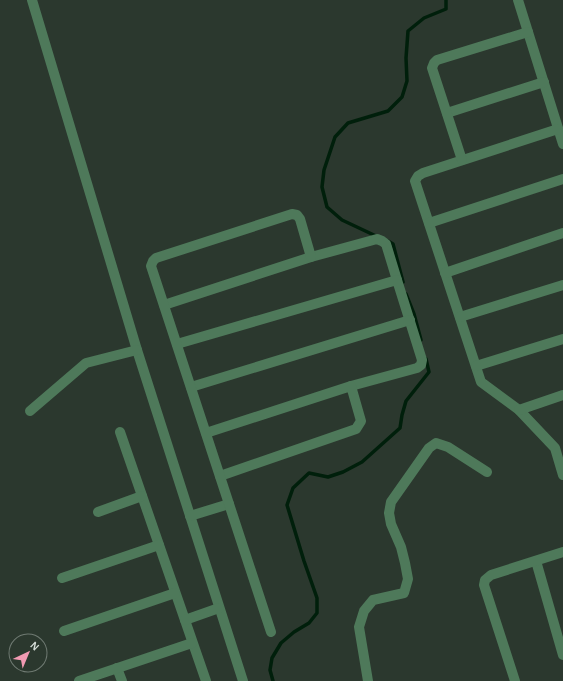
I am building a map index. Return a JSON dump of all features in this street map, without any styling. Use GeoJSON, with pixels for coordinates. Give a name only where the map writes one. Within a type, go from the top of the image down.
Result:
{"type":"FeatureCollection","features":[{"type":"Feature","properties":{"kind":"street"},"geometry":{"type":"LineString","coordinates":[[32,0],[137,350],[242,681]]}},
{"type":"Feature","properties":{"kind":"street"},"geometry":{"type":"LineString","coordinates":[[518,0],[563,144]]}},
{"type":"Feature","properties":{"kind":"street"},"geometry":{"type":"LineString","coordinates":[[462,160],[432,68],[434,63],[437,60],[528,32]]}},
{"type":"Feature","properties":{"kind":"street"},"geometry":{"type":"LineString","coordinates":[[447,113],[544,82]]}},
{"type":"Feature","properties":{"kind":"street"},"geometry":{"type":"LineString","coordinates":[[558,129],[423,173],[418,176],[415,181],[481,382],[519,410],[559,446],[563,475]]}},
{"type":"Feature","properties":{"kind":"street"},"geometry":{"type":"LineString","coordinates":[[429,223],[563,179]]}},
{"type":"Feature","properties":{"kind":"street"},"geometry":{"type":"LineString","coordinates":[[271,632],[151,266],[156,258],[292,214],[296,215],[300,219],[311,257]]}},
{"type":"Feature","properties":{"kind":"street"},"geometry":{"type":"LineString","coordinates":[[445,273],[563,233]]}},
{"type":"Feature","properties":{"kind":"street"},"geometry":{"type":"LineString","coordinates":[[164,305],[311,257],[377,239],[386,244],[422,360],[421,365],[417,368],[350,386],[206,433]]}},
{"type":"Feature","properties":{"kind":"street"},"geometry":{"type":"LineString","coordinates":[[177,344],[397,280]]}},
{"type":"Feature","properties":{"kind":"street"},"geometry":{"type":"LineString","coordinates":[[460,317],[563,285]]}},
{"type":"Feature","properties":{"kind":"street"},"geometry":{"type":"LineString","coordinates":[[191,387],[410,320]]}},
{"type":"Feature","properties":{"kind":"street"},"geometry":{"type":"LineString","coordinates":[[476,366],[563,339]]}},
{"type":"Feature","properties":{"kind":"street"},"geometry":{"type":"LineString","coordinates":[[30,411],[86,363],[137,350]]}},
{"type":"Feature","properties":{"kind":"street"},"geometry":{"type":"LineString","coordinates":[[220,476],[356,430],[361,421],[350,386]]}},
{"type":"Feature","properties":{"kind":"street"},"geometry":{"type":"LineString","coordinates":[[519,410],[563,395]]}},
{"type":"Feature","properties":{"kind":"street"},"geometry":{"type":"LineString","coordinates":[[120,432],[206,681]]}},
{"type":"Feature","properties":{"kind":"street"},"geometry":{"type":"LineString","coordinates":[[368,681],[359,627],[364,611],[374,600],[404,592],[408,579],[401,547],[391,524],[389,513],[391,502],[429,448],[436,443],[448,447],[487,472]]}},
{"type":"Feature","properties":{"kind":"street"},"geometry":{"type":"LineString","coordinates":[[98,512],[142,496]]}},
{"type":"Feature","properties":{"kind":"street"},"geometry":{"type":"LineString","coordinates":[[190,516],[230,504]]}},
{"type":"Feature","properties":{"kind":"street"},"geometry":{"type":"LineString","coordinates":[[62,578],[159,545]]}},
{"type":"Feature","properties":{"kind":"street"},"geometry":{"type":"LineString","coordinates":[[515,681],[484,586],[485,580],[491,575],[563,552]]}},
{"type":"Feature","properties":{"kind":"street"},"geometry":{"type":"LineString","coordinates":[[536,561],[563,655]]}},
{"type":"Feature","properties":{"kind":"street"},"geometry":{"type":"LineString","coordinates":[[64,631],[175,593]]}},
{"type":"Feature","properties":{"kind":"street"},"geometry":{"type":"LineString","coordinates":[[185,620],[219,608]]}},
{"type":"Feature","properties":{"kind":"street"},"geometry":{"type":"LineString","coordinates":[[79,681],[192,643]]}},
{"type":"Feature","properties":{"kind":"street"},"geometry":{"type":"LineString","coordinates":[[117,668],[122,681]]}},
{"type":"Feature","properties":{"kind":"waterway"},"geometry":{"type":"LineString","coordinates":[[376,236],[342,220],[327,207],[322,187],[324,170],[335,137],[348,123],[388,111],[402,97],[407,81],[406,58],[408,31],[424,18],[446,9],[446,0]]}},
{"type":"Feature","properties":{"kind":"waterway"},"geometry":{"type":"LineString","coordinates":[[388,241],[393,244],[403,282]]}},
{"type":"Feature","properties":{"kind":"waterway"},"geometry":{"type":"LineString","coordinates":[[406,294],[414,314],[421,340]]}},
{"type":"Feature","properties":{"kind":"waterway"},"geometry":{"type":"LineString","coordinates":[[273,681],[270,670],[272,658],[281,643],[294,632],[309,623],[317,613],[317,598],[287,505],[293,488],[309,473],[328,477],[343,472],[362,462],[400,428],[406,401],[429,372],[426,359]]}}]}
